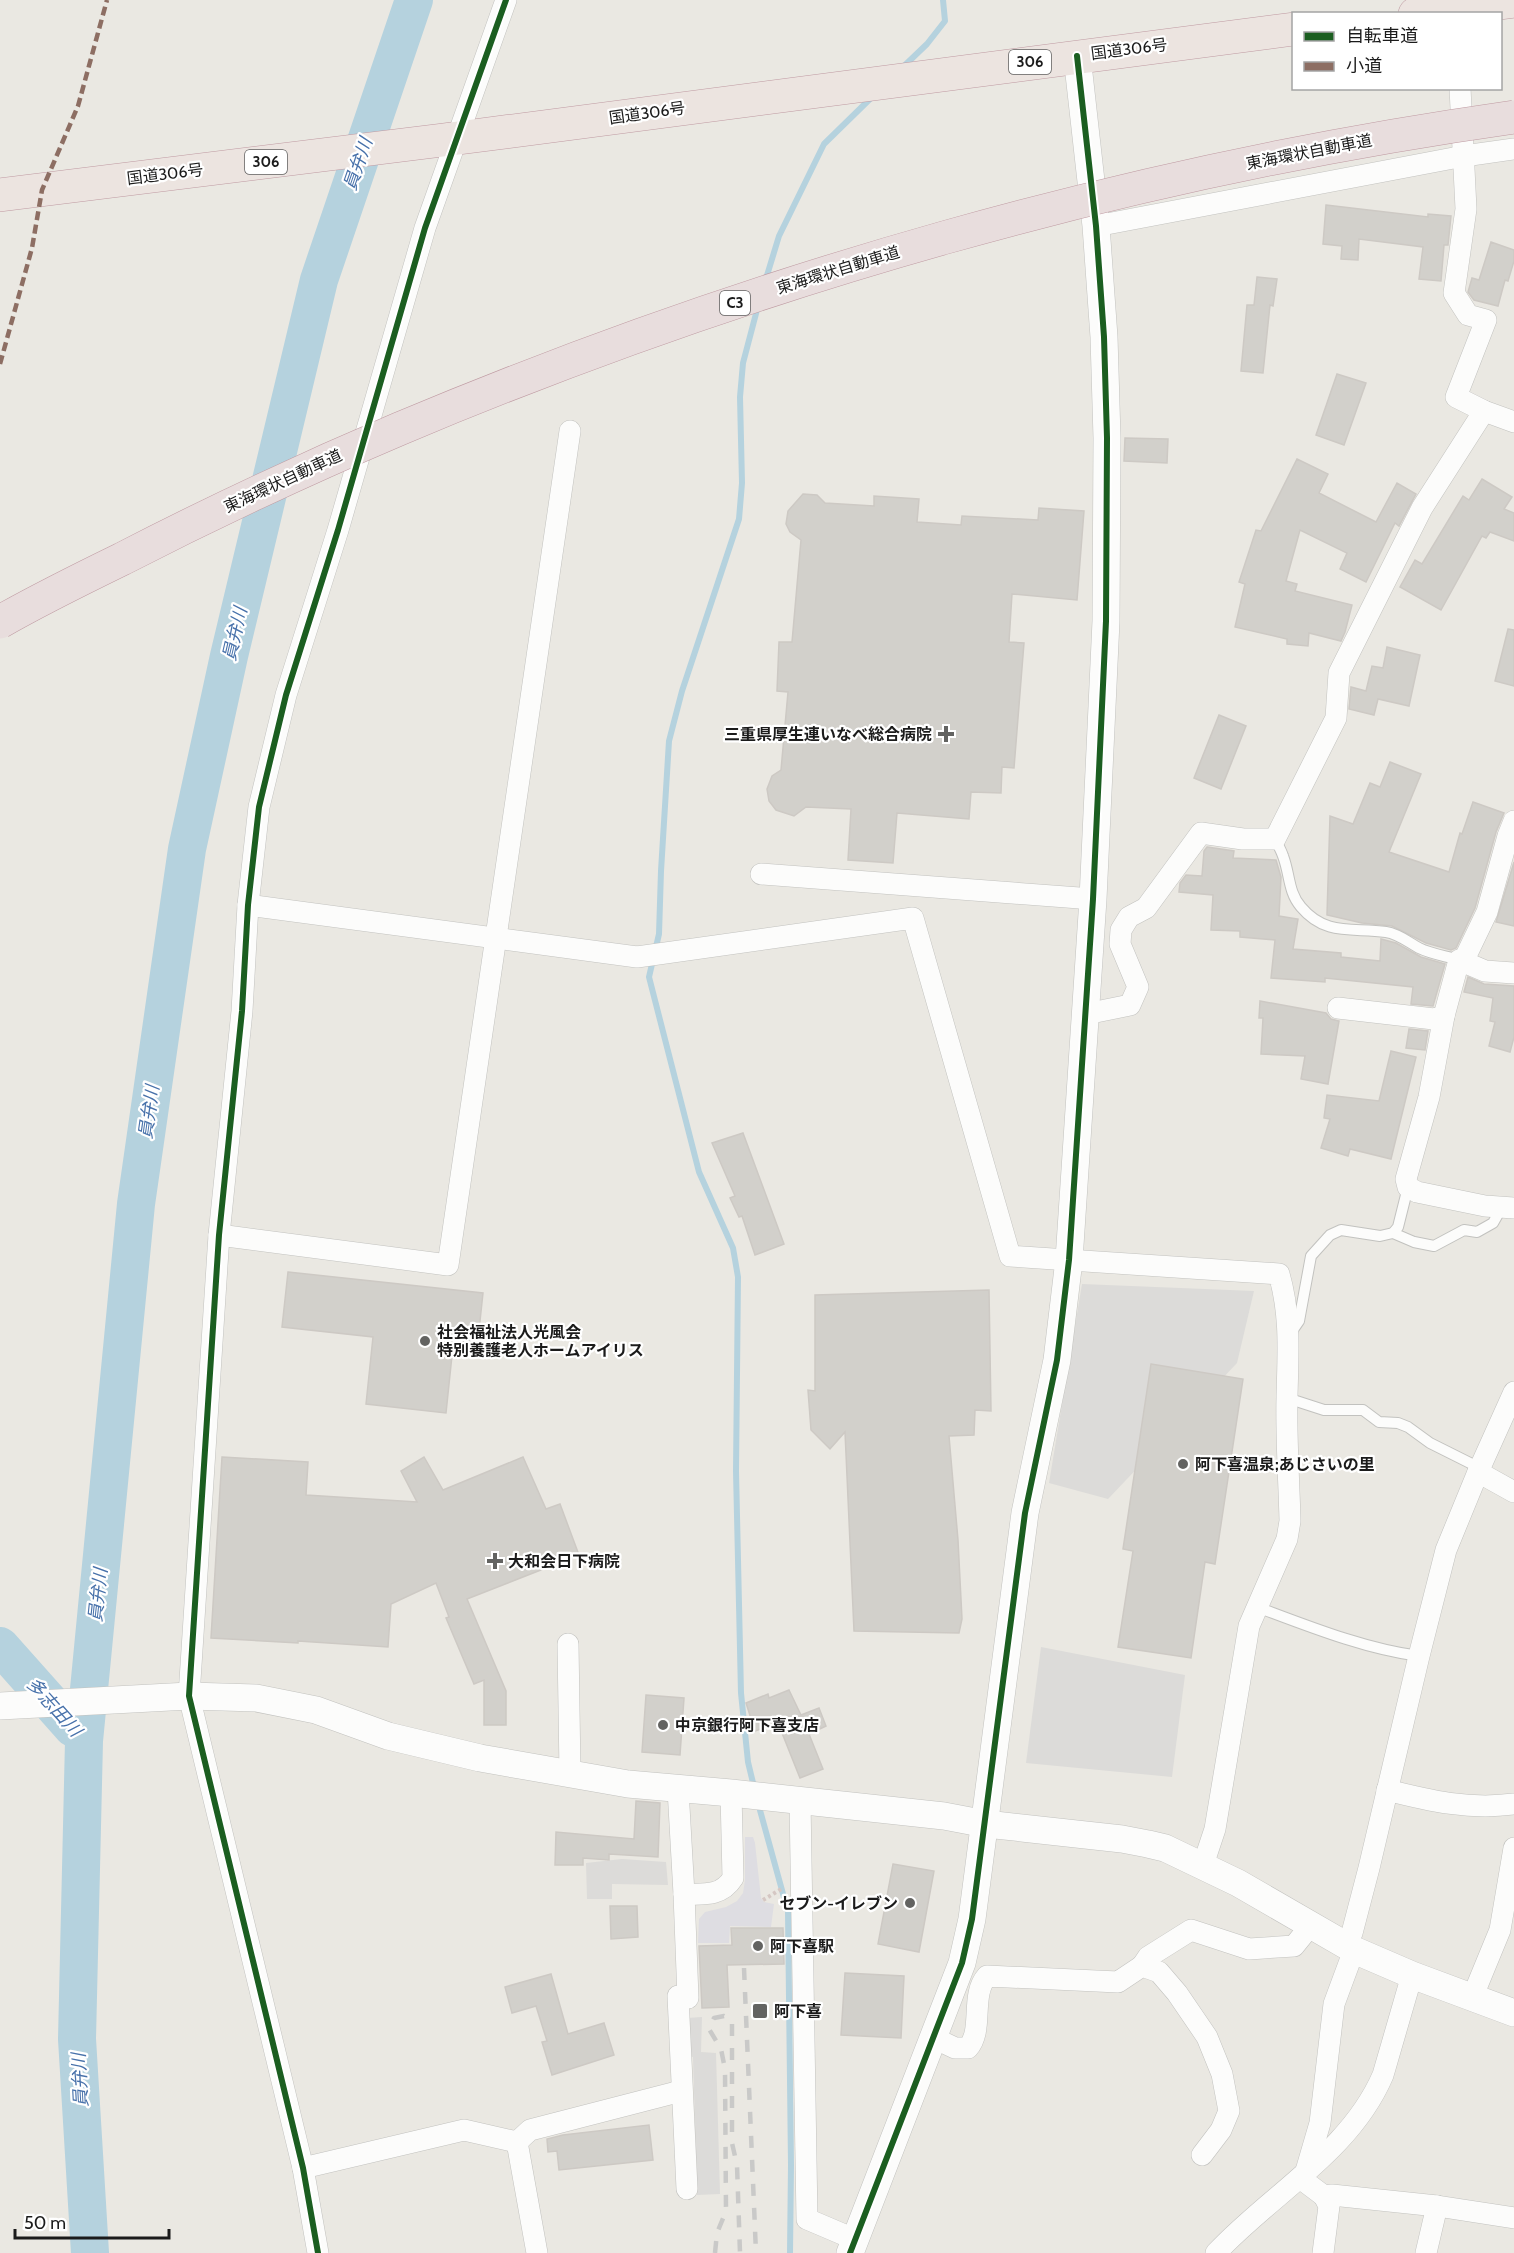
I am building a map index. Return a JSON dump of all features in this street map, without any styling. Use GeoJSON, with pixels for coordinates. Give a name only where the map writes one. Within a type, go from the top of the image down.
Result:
{"type":"FeatureCollection","features":[{"type":"Feature","properties":{"kind":"highway"},"geometry":{"type":"LineString","coordinates":[[1426,12],[1514,1]]}},
{"type":"Feature","properties":{"kind":"highway","name":"国道306号"},"geometry":{"type":"LineString","coordinates":[[4,195],[1292,29]]}},
{"type":"Feature","properties":{"kind":"highway","name":"東海環状自動車道"},"geometry":{"type":"LineString","coordinates":[[0,622],[211,513],[331,458],[482,394],[672,323],[862,261],[1049,210],[1253,162],[1430,129],[1514,117]]}},
{"type":"Feature","properties":{"kind":"street"},"geometry":{"type":"LineString","coordinates":[[318,2253],[303,2168],[189,1696],[219,1235],[242,1011],[248,905],[259,807],[286,695],[341,519],[449,139],[506,0]]}},
{"type":"Feature","properties":{"kind":"street"},"geometry":{"type":"LineString","coordinates":[[800,1801],[807,2219],[852,2246],[962,1963],[972,1919],[1025,1513],[1057,1360],[1069,1260],[1093,899],[1107,567],[1104,337],[1096,226],[1077,56]]}},
{"type":"Feature","properties":{"kind":"street"},"geometry":{"type":"LineString","coordinates":[[1460,90],[1466,209],[1454,293],[1468,315],[1486,320],[1456,397],[1514,423]]}},
{"type":"Feature","properties":{"kind":"street"},"geometry":{"type":"LineString","coordinates":[[1096,226],[1464,156],[1514,149]]}},
{"type":"Feature","properties":{"kind":"street"},"geometry":{"type":"LineString","coordinates":[[1086,1014],[1130,1005],[1138,987],[1120,944],[1121,930],[1129,917],[1146,908],[1201,833],[1243,839],[1275,839],[1336,718],[1339,673],[1422,508],[1484,411]]}},
{"type":"Feature","properties":{"kind":"street"},"geometry":{"type":"LineString","coordinates":[[219,1235],[448,1265],[570,431]]}},
{"type":"Feature","properties":{"kind":"street"},"geometry":{"type":"LineString","coordinates":[[1508,1208],[1485,1206],[1416,1192],[1408,1187],[1406,1179],[1429,1097],[1444,1016],[1461,961],[1488,912],[1514,821]]}},
{"type":"Feature","properties":{"kind":"street"},"geometry":{"type":"LineString","coordinates":[[761,874],[1093,899]]}},
{"type":"Feature","properties":{"kind":"street"},"geometry":{"type":"LineString","coordinates":[[248,905],[638,957],[913,918],[1010,1256],[1279,1274],[1285,1295],[1290,1335],[1287,1398],[1290,1521],[1287,1539],[1249,1626],[1215,1829],[1203,1865]]}},
{"type":"Feature","properties":{"kind":"street"},"geometry":{"type":"LineString","coordinates":[[1461,961],[1485,971],[1514,973]]}},
{"type":"Feature","properties":{"kind":"street"},"geometry":{"type":"LineString","coordinates":[[1338,1008],[1434,1018],[1444,1016]]}},
{"type":"Feature","properties":{"kind":"street"},"geometry":{"type":"LineString","coordinates":[[1302,2177],[1320,2123],[1334,2004],[1446,1551],[1514,1392]]}},
{"type":"Feature","properties":{"kind":"street"},"geometry":{"type":"LineString","coordinates":[[1479,1470],[1514,1491]]}},
{"type":"Feature","properties":{"kind":"street"},"geometry":{"type":"LineString","coordinates":[[568,1644],[570,1773]]}},
{"type":"Feature","properties":{"kind":"street"},"geometry":{"type":"LineString","coordinates":[[0,1706],[189,1696],[256,1698],[316,1710],[388,1736],[480,1758],[628,1784],[944,1816],[986,1824],[1122,1839],[1165,1848],[1203,1865],[1349,1948],[1412,1975],[1514,2013]]}},
{"type":"Feature","properties":{"kind":"street"},"geometry":{"type":"LineString","coordinates":[[678,1789],[688,1998],[678,1996],[687,2189]]}},
{"type":"Feature","properties":{"kind":"street"},"geometry":{"type":"LineString","coordinates":[[1387,1790],[1452,1805],[1494,1807],[1514,1804]]}},
{"type":"Feature","properties":{"kind":"street"},"geometry":{"type":"LineString","coordinates":[[684,1894],[714,1894],[728,1887],[733,1878],[750,1795]]}},
{"type":"Feature","properties":{"kind":"street"},"geometry":{"type":"LineString","coordinates":[[1473,1998],[1500,1930],[1514,1848]]}},
{"type":"Feature","properties":{"kind":"street"},"geometry":{"type":"LineString","coordinates":[[934,2038],[954,2048],[968,2048],[973,2042],[977,2000],[982,1981],[987,1976],[1118,1982],[1142,1966],[1148,1957],[1191,1930],[1249,1949],[1294,1946],[1311,1925]]}},
{"type":"Feature","properties":{"kind":"street"},"geometry":{"type":"LineString","coordinates":[[1142,1966],[1159,1972],[1177,1993],[1207,2037],[1222,2073],[1229,2111],[1221,2130],[1202,2154]]}},
{"type":"Feature","properties":{"kind":"street"},"geometry":{"type":"LineString","coordinates":[[1216,2253],[1275,2198],[1302,2177],[1355,2122],[1383,2075],[1412,1975]]}},
{"type":"Feature","properties":{"kind":"street"},"geometry":{"type":"LineString","coordinates":[[517,2142],[530,2130],[681,2091]]}},
{"type":"Feature","properties":{"kind":"street"},"geometry":{"type":"LineString","coordinates":[[303,2168],[464,2130],[517,2142]]}},
{"type":"Feature","properties":{"kind":"street"},"geometry":{"type":"LineString","coordinates":[[517,2142],[537,2253]]}},
{"type":"Feature","properties":{"kind":"street"},"geometry":{"type":"LineString","coordinates":[[1302,2177],[1324,2196],[1329,2206],[1323,2253]]}},
{"type":"Feature","properties":{"kind":"street"},"geometry":{"type":"LineString","coordinates":[[1324,2196],[1332,2194],[1437,2206],[1514,2218]]}},
{"type":"Feature","properties":{"kind":"street"},"geometry":{"type":"LineString","coordinates":[[1426,2253],[1437,2206]]}},
{"type":"Feature","properties":{"kind":"lane"},"geometry":{"type":"LineString","coordinates":[[1275,839],[1284,857],[1291,891],[1300,907],[1310,916],[1331,928],[1345,931],[1387,932],[1408,940],[1420,948],[1461,961]]}},
{"type":"Feature","properties":{"kind":"lane"},"geometry":{"type":"LineString","coordinates":[[1394,1233],[1401,1219],[1408,1187]]}},
{"type":"Feature","properties":{"kind":"lane"},"geometry":{"type":"LineString","coordinates":[[1290,1335],[1299,1322],[1311,1257],[1330,1235],[1341,1230],[1380,1236],[1394,1233],[1414,1242],[1434,1246],[1464,1230],[1478,1232],[1493,1223],[1508,1208]]}},
{"type":"Feature","properties":{"kind":"lane"},"geometry":{"type":"LineString","coordinates":[[1287,1398],[1324,1410],[1363,1410],[1379,1422],[1398,1423],[1479,1470]]}},
{"type":"Feature","properties":{"kind":"lane"},"geometry":{"type":"LineString","coordinates":[[1257,1607],[1399,1654],[1419,1656]]}},
{"type":"Feature","properties":{"kind":"path"},"geometry":{"type":"LineString","coordinates":[[763,1900],[776,1892]]}},
{"type":"Feature","properties":{"kind":"shaded area"},"geometry":{"type":"Polygon","coordinates":[[[1082,1284],[1254,1291],[1237,1363],[1108,1499],[1049,1483],[1082,1284]]]}},
{"type":"Feature","properties":{"kind":"shaded area"},"geometry":{"type":"Polygon","coordinates":[[[1041,1647],[1185,1675],[1172,1777],[1026,1763],[1041,1647]]]}},
{"type":"Feature","properties":{"kind":"shaded area"},"geometry":{"type":"Polygon","coordinates":[[[745,1837],[753,1837],[755,1843],[761,1898],[764,1902],[774,1904],[771,1927],[730,1926],[729,1943],[698,1943],[699,1919],[705,1912],[726,1907],[737,1901],[743,1893],[745,1837]]]}},
{"type":"Feature","properties":{"kind":"shaded area"},"geometry":{"type":"Polygon","coordinates":[[[622,1859],[666,1862],[668,1885],[612,1884],[612,1899],[587,1899],[586,1863],[622,1859]]]}},
{"type":"Feature","properties":{"kind":"shaded area"},"geometry":{"type":"Polygon","coordinates":[[[702,2017],[701,2052],[716,2053],[720,2194],[697,2195],[693,2057],[686,2056],[687,2018],[702,2017]]]}},
{"type":"Feature","properties":{"kind":"building"},"geometry":{"type":"Polygon","coordinates":[[[1326,205],[1428,217],[1428,214],[1451,216],[1448,245],[1444,245],[1441,281],[1419,279],[1423,247],[1359,239],[1358,260],[1341,259],[1342,246],[1323,244],[1326,205]]]}},
{"type":"Feature","properties":{"kind":"building"},"geometry":{"type":"Polygon","coordinates":[[[1491,242],[1514,250],[1514,261],[1508,281],[1505,280],[1498,306],[1474,300],[1468,292],[1472,278],[1479,280],[1491,242]]]}},
{"type":"Feature","properties":{"kind":"building"},"geometry":{"type":"Polygon","coordinates":[[[1257,277],[1277,279],[1273,306],[1270,305],[1263,373],[1241,371],[1247,305],[1254,305],[1257,277]]]}},
{"type":"Feature","properties":{"kind":"building"},"geometry":{"type":"Polygon","coordinates":[[[1337,374],[1366,383],[1344,445],[1316,435],[1337,374]]]}},
{"type":"Feature","properties":{"kind":"building"},"geometry":{"type":"Polygon","coordinates":[[[1125,438],[1168,439],[1167,463],[1124,461],[1125,438]]]}},
{"type":"Feature","properties":{"kind":"building"},"geometry":{"type":"Polygon","coordinates":[[[1297,459],[1328,474],[1319,493],[1376,522],[1397,483],[1416,494],[1399,526],[1395,523],[1366,582],[1340,569],[1347,553],[1300,530],[1286,581],[1297,584],[1295,591],[1352,605],[1341,641],[1309,633],[1308,646],[1287,644],[1287,639],[1235,627],[1245,584],[1239,582],[1256,530],[1261,531],[1297,459]]]}},
{"type":"Feature","properties":{"kind":"building"},"geometry":{"type":"Polygon","coordinates":[[[1482,479],[1512,497],[1504,509],[1514,513],[1514,541],[1490,532],[1486,538],[1482,536],[1441,610],[1400,587],[1415,560],[1422,564],[1463,496],[1469,500],[1482,479]]]}},
{"type":"Feature","properties":{"kind":"building"},"geometry":{"type":"Polygon","coordinates":[[[803,494],[817,495],[825,503],[874,506],[874,496],[919,499],[917,522],[961,525],[962,516],[1038,520],[1039,508],[1084,511],[1077,600],[1012,594],[1009,642],[1024,643],[1014,768],[1002,767],[1001,793],[971,792],[969,819],[897,813],[893,863],[848,860],[851,809],[806,807],[794,816],[776,810],[769,801],[767,789],[772,776],[781,770],[788,692],[777,691],[779,642],[792,642],[801,540],[790,532],[786,524],[788,511],[803,494]]]}},
{"type":"Feature","properties":{"kind":"building"},"geometry":{"type":"Polygon","coordinates":[[[1508,629],[1514,630],[1514,686],[1495,681],[1508,629]]]}},
{"type":"Feature","properties":{"kind":"building"},"geometry":{"type":"Polygon","coordinates":[[[1387,647],[1420,655],[1409,706],[1378,699],[1374,715],[1349,709],[1351,687],[1366,691],[1372,666],[1383,668],[1387,647]]]}},
{"type":"Feature","properties":{"kind":"building"},"geometry":{"type":"Polygon","coordinates":[[[1219,715],[1246,726],[1221,789],[1194,778],[1219,715]]]}},
{"type":"Feature","properties":{"kind":"building"},"geometry":{"type":"Polygon","coordinates":[[[1390,762],[1421,774],[1389,852],[1449,872],[1460,833],[1462,834],[1473,802],[1504,813],[1496,832],[1475,908],[1456,948],[1451,950],[1426,943],[1392,926],[1362,923],[1327,915],[1330,816],[1353,824],[1370,783],[1380,787],[1390,762]]]}},
{"type":"Feature","properties":{"kind":"building"},"geometry":{"type":"Polygon","coordinates":[[[1207,847],[1234,851],[1233,858],[1276,860],[1281,877],[1279,916],[1298,919],[1293,949],[1341,953],[1341,957],[1380,961],[1381,939],[1396,943],[1421,957],[1445,964],[1433,1006],[1411,1004],[1413,987],[1325,978],[1325,982],[1271,978],[1275,940],[1240,937],[1240,931],[1211,930],[1213,895],[1179,892],[1180,883],[1186,875],[1202,876],[1204,851],[1207,847]]]}},
{"type":"Feature","properties":{"kind":"building"},"geometry":{"type":"Polygon","coordinates":[[[1514,862],[1514,926],[1496,922],[1514,862]]]}},
{"type":"Feature","properties":{"kind":"building"},"geometry":{"type":"Polygon","coordinates":[[[1468,977],[1484,984],[1514,986],[1514,1037],[1510,1052],[1489,1046],[1495,1022],[1490,1021],[1493,998],[1464,992],[1468,977]]]}},
{"type":"Feature","properties":{"kind":"building"},"geometry":{"type":"Polygon","coordinates":[[[1260,1001],[1326,1013],[1331,1019],[1339,1021],[1328,1084],[1301,1079],[1305,1056],[1261,1054],[1263,1018],[1259,1018],[1260,1001]]]}},
{"type":"Feature","properties":{"kind":"building"},"geometry":{"type":"Polygon","coordinates":[[[1409,1029],[1428,1031],[1425,1050],[1406,1048],[1409,1029]]]}},
{"type":"Feature","properties":{"kind":"building"},"geometry":{"type":"Polygon","coordinates":[[[1391,1051],[1416,1057],[1391,1159],[1350,1149],[1348,1156],[1321,1148],[1330,1119],[1324,1118],[1327,1095],[1379,1101],[1391,1051]]]}},
{"type":"Feature","properties":{"kind":"building"},"geometry":{"type":"Polygon","coordinates":[[[743,1133],[784,1244],[755,1255],[742,1216],[739,1217],[730,1198],[735,1196],[712,1143],[743,1133]]]}},
{"type":"Feature","properties":{"kind":"building","name":"社会福祉法人光風会 特別養護老人ホームアイリス"},"geometry":{"type":"Polygon","coordinates":[[[288,1272],[483,1293],[477,1349],[453,1346],[446,1413],[366,1404],[373,1337],[282,1327],[288,1272]]]}},
{"type":"Feature","properties":{"kind":"building"},"geometry":{"type":"Polygon","coordinates":[[[989,1290],[991,1411],[975,1410],[974,1435],[949,1436],[958,1540],[962,1619],[959,1633],[854,1631],[845,1432],[830,1449],[811,1430],[808,1390],[815,1391],[815,1295],[989,1290]]]}},
{"type":"Feature","properties":{"kind":"building","name":"阿下喜温泉;あじさいの里"},"geometry":{"type":"Polygon","coordinates":[[[1151,1364],[1243,1379],[1215,1564],[1205,1562],[1191,1658],[1118,1647],[1133,1551],[1123,1549],[1151,1364]]]}},
{"type":"Feature","properties":{"kind":"building"},"geometry":{"type":"Polygon","coordinates":[[[222,1457],[308,1462],[306,1495],[417,1502],[401,1471],[424,1457],[443,1490],[523,1457],[546,1509],[560,1504],[579,1555],[467,1599],[506,1691],[506,1725],[484,1725],[484,1680],[474,1684],[446,1618],[449,1617],[436,1583],[391,1604],[388,1647],[211,1638],[222,1457]]]}},
{"type":"Feature","properties":{"kind":"building"},"geometry":{"type":"Polygon","coordinates":[[[789,1690],[801,1715],[819,1708],[826,1726],[809,1734],[823,1769],[800,1778],[778,1723],[755,1731],[746,1703],[768,1694],[769,1698],[789,1690]]]}},
{"type":"Feature","properties":{"kind":"building","name":"中京銀行阿下喜支店"},"geometry":{"type":"Polygon","coordinates":[[[646,1695],[684,1698],[680,1755],[642,1752],[646,1695]]]}},
{"type":"Feature","properties":{"kind":"building"},"geometry":{"type":"Polygon","coordinates":[[[636,1801],[660,1803],[658,1857],[609,1854],[609,1860],[583,1858],[583,1865],[555,1865],[556,1832],[634,1839],[636,1801]]]}},
{"type":"Feature","properties":{"kind":"building"},"geometry":{"type":"Polygon","coordinates":[[[893,1864],[934,1871],[919,1952],[878,1944],[893,1864]]]}},
{"type":"Feature","properties":{"kind":"building"},"geometry":{"type":"Polygon","coordinates":[[[610,1906],[637,1906],[638,1937],[611,1939],[610,1906]]]}},
{"type":"Feature","properties":{"kind":"building"},"geometry":{"type":"Polygon","coordinates":[[[731,1928],[783,1928],[784,1964],[727,1965],[729,2007],[702,2008],[699,1946],[732,1945],[731,1928]]]}},
{"type":"Feature","properties":{"kind":"building"},"geometry":{"type":"Polygon","coordinates":[[[845,1973],[904,1976],[901,2038],[841,2035],[845,1973]]]}},
{"type":"Feature","properties":{"kind":"building"},"geometry":{"type":"Polygon","coordinates":[[[551,1974],[568,2034],[604,2023],[614,2055],[552,2075],[542,2042],[547,2041],[536,2006],[512,2013],[505,1987],[551,1974]]]}},
{"type":"Feature","properties":{"kind":"building"},"geometry":{"type":"Polygon","coordinates":[[[649,2125],[653,2160],[559,2170],[557,2151],[548,2152],[547,2139],[649,2125]]]}},
{"type":"Feature","properties":{"kind":"waterway","name":"員弁川"},"geometry":{"type":"LineString","coordinates":[[90,2253],[77,2039],[84,1741],[136,1204],[187,849],[229,656],[319,280],[414,0]]}},
{"type":"Feature","properties":{"kind":"waterway"},"geometry":{"type":"LineString","coordinates":[[903,67],[927,44],[945,21],[943,0]]}},
{"type":"Feature","properties":{"kind":"waterway"},"geometry":{"type":"LineString","coordinates":[[765,282],[779,236],[824,144],[872,97]]}},
{"type":"Feature","properties":{"kind":"waterway"},"geometry":{"type":"LineString","coordinates":[[754,1787],[748,1762],[741,1693],[736,1471],[738,1277],[733,1248],[699,1172],[649,977],[659,934],[669,741],[682,691],[739,519],[742,483],[740,397],[743,363],[758,306]]}},
{"type":"Feature","properties":{"kind":"waterway","name":"多志田川"},"geometry":{"type":"LineString","coordinates":[[0,1646],[73,1728]]}},
{"type":"Feature","properties":{"kind":"waterway"},"geometry":{"type":"LineString","coordinates":[[758,1803],[788,1912],[790,2253]]}},
{"type":"Feature","properties":{"kind":"railway"},"geometry":{"type":"LineString","coordinates":[[744,1968],[756,2253]]}},
{"type":"Feature","properties":{"kind":"railway"},"geometry":{"type":"LineString","coordinates":[[715,2253],[717,2233],[726,2211],[725,2069],[721,2049],[709,2029],[714,2018],[724,2016],[732,2023],[732,2143],[737,2165],[740,2253]]}},
{"type":"Feature","properties":{"kind":"marked path"},"geometry":{"type":"LineString","coordinates":[[0,364],[32,248],[42,190],[78,106],[107,0]]}},
{"type":"Feature","properties":{"kind":"cycle path"},"geometry":{"type":"LineString","coordinates":[[318,2253],[303,2168],[189,1696],[219,1235],[242,1011],[248,905],[259,807],[286,695],[338,530],[425,228],[506,0]]}},
{"type":"Feature","properties":{"kind":"cycle path"},"geometry":{"type":"LineString","coordinates":[[850,2253],[962,1963],[972,1919],[1025,1513],[1057,1360],[1069,1260],[1093,899],[1106,621],[1107,438],[1104,337],[1096,226],[1077,56]]}},
{"type":"Feature","properties":{"kind":"place","name":"三重県厚生連いなべ総合病院"},"geometry":{"type":"Point","coordinates":[946,734]}},
{"type":"Feature","properties":{"kind":"place","name":"社会福祉法人光風会 特別養護老人ホームアイリス"},"geometry":{"type":"Point","coordinates":[425,1341]}},
{"type":"Feature","properties":{"kind":"place","name":"阿下喜温泉;あじさいの里"},"geometry":{"type":"Point","coordinates":[1183,1464]}},
{"type":"Feature","properties":{"kind":"place","name":"大和会日下病院"},"geometry":{"type":"Point","coordinates":[495,1561]}},
{"type":"Feature","properties":{"kind":"place","name":"中京銀行阿下喜支店"},"geometry":{"type":"Point","coordinates":[663,1725]}},
{"type":"Feature","properties":{"kind":"place","name":"セブン-イレブン"},"geometry":{"type":"Point","coordinates":[910,1903]}},
{"type":"Feature","properties":{"kind":"place","name":"阿下喜駅"},"geometry":{"type":"Point","coordinates":[758,1946]}},
{"type":"Feature","properties":{"kind":"place","name":"阿下喜"},"geometry":{"type":"Point","coordinates":[760,2011]}}]}
